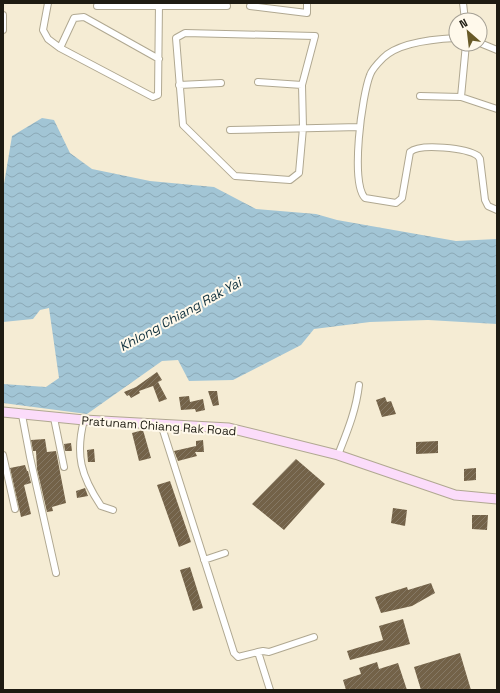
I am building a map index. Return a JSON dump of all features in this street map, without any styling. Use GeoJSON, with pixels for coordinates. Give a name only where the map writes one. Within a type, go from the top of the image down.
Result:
{"type":"FeatureCollection","features":[{"type":"Feature","properties":{"kind":"street"},"geometry":{"type":"LineString","coordinates":[[48,3],[43,30],[48,39],[60,48],[153,97],[158,95],[159,5]]}},
{"type":"Feature","properties":{"kind":"street"},"geometry":{"type":"LineString","coordinates":[[250,6],[307,13],[307,3]]}},
{"type":"Feature","properties":{"kind":"street"},"geometry":{"type":"LineString","coordinates":[[97,6],[227,6]]}},
{"type":"Feature","properties":{"kind":"street"},"geometry":{"type":"LineString","coordinates":[[3,15],[3,30]]}},
{"type":"Feature","properties":{"kind":"street"},"geometry":{"type":"LineString","coordinates":[[60,48],[74,18],[84,16],[159,59]]}},
{"type":"Feature","properties":{"kind":"street"},"geometry":{"type":"LineString","coordinates":[[185,33],[315,36],[302,85],[303,128],[299,173],[290,180],[235,176],[181,123],[176,38],[185,33]]}},
{"type":"Feature","properties":{"kind":"street"},"geometry":{"type":"LineString","coordinates":[[448,39],[430,40],[404,46],[383,57],[370,74],[359,127],[360,189],[365,198],[396,203],[402,198],[410,152],[417,148],[442,148],[475,153],[480,159],[485,200],[488,206],[497,210]]}},
{"type":"Feature","properties":{"kind":"street"},"geometry":{"type":"LineString","coordinates":[[461,97],[465,52]]}},
{"type":"Feature","properties":{"kind":"street"},"geometry":{"type":"LineString","coordinates":[[258,82],[302,85]]}},
{"type":"Feature","properties":{"kind":"street"},"geometry":{"type":"LineString","coordinates":[[179,85],[222,83]]}},
{"type":"Feature","properties":{"kind":"street"},"geometry":{"type":"LineString","coordinates":[[420,96],[461,97],[497,109]]}},
{"type":"Feature","properties":{"kind":"street"},"geometry":{"type":"LineString","coordinates":[[230,130],[359,127]]}},
{"type":"Feature","properties":{"kind":"street"},"geometry":{"type":"LineString","coordinates":[[338,455],[352,422],[357,404],[359,385]]}},
{"type":"Feature","properties":{"kind":"street","name":"Pratunam Chiang Rak Road"},"geometry":{"type":"LineString","coordinates":[[3,412],[54,418],[228,428],[338,455],[455,495],[497,499]]}},
{"type":"Feature","properties":{"kind":"street"},"geometry":{"type":"LineString","coordinates":[[22,415],[56,573]]}},
{"type":"Feature","properties":{"kind":"street"},"geometry":{"type":"LineString","coordinates":[[54,418],[64,467]]}},
{"type":"Feature","properties":{"kind":"street"},"geometry":{"type":"LineString","coordinates":[[84,420],[80,436],[80,460],[82,472],[101,506],[113,510]]}},
{"type":"Feature","properties":{"kind":"street"},"geometry":{"type":"LineString","coordinates":[[161,424],[234,655],[238,657],[263,650],[269,652],[314,637]]}},
{"type":"Feature","properties":{"kind":"street"},"geometry":{"type":"LineString","coordinates":[[3,455],[15,509]]}},
{"type":"Feature","properties":{"kind":"street"},"geometry":{"type":"LineString","coordinates":[[204,560],[225,553]]}},
{"type":"Feature","properties":{"kind":"street"},"geometry":{"type":"LineString","coordinates":[[258,652],[270,690]]}},
{"type":"Feature","properties":{"kind":"water","name":"Khlong Chiang Rak Yai"},"geometry":{"type":"Polygon","coordinates":[[[42,118],[54,120],[70,153],[92,169],[150,181],[214,187],[256,209],[316,214],[337,220],[456,241],[497,239],[497,324],[428,320],[370,322],[314,329],[301,345],[233,380],[189,381],[178,360],[162,361],[87,414],[3,403],[3,384],[46,387],[59,378],[49,308],[40,310],[33,319],[3,322],[3,190],[12,136],[42,118]]]}},
{"type":"Feature","properties":{"kind":"building"},"geometry":{"type":"Polygon","coordinates":[[[157,372],[162,380],[158,382],[167,399],[159,402],[153,386],[139,391],[140,393],[131,398],[124,392],[136,387],[157,372]]]}},
{"type":"Feature","properties":{"kind":"building"},"geometry":{"type":"Polygon","coordinates":[[[208,391],[217,391],[219,405],[213,406],[208,391]]]}},
{"type":"Feature","properties":{"kind":"building"},"geometry":{"type":"Polygon","coordinates":[[[189,396],[190,402],[203,399],[205,410],[196,412],[195,409],[181,410],[179,397],[189,396]]]}},
{"type":"Feature","properties":{"kind":"building"},"geometry":{"type":"Polygon","coordinates":[[[385,397],[387,402],[391,401],[396,414],[382,417],[376,400],[385,397]]]}},
{"type":"Feature","properties":{"kind":"building"},"geometry":{"type":"Polygon","coordinates":[[[143,430],[151,458],[139,461],[132,433],[143,430]]]}},
{"type":"Feature","properties":{"kind":"building"},"geometry":{"type":"Polygon","coordinates":[[[45,439],[47,452],[56,451],[66,503],[52,507],[53,511],[47,512],[37,469],[36,451],[33,451],[31,440],[45,439]]]}},
{"type":"Feature","properties":{"kind":"building"},"geometry":{"type":"Polygon","coordinates":[[[203,440],[204,452],[195,452],[197,456],[178,461],[174,451],[196,446],[196,441],[203,440]]]}},
{"type":"Feature","properties":{"kind":"building"},"geometry":{"type":"Polygon","coordinates":[[[438,441],[438,453],[416,454],[416,442],[438,441]]]}},
{"type":"Feature","properties":{"kind":"building"},"geometry":{"type":"Polygon","coordinates":[[[71,443],[72,451],[65,451],[64,444],[71,443]]]}},
{"type":"Feature","properties":{"kind":"building"},"geometry":{"type":"Polygon","coordinates":[[[94,449],[95,462],[88,462],[87,450],[94,449]]]}},
{"type":"Feature","properties":{"kind":"building"},"geometry":{"type":"Polygon","coordinates":[[[296,459],[325,484],[284,530],[252,504],[296,459]]]}},
{"type":"Feature","properties":{"kind":"building"},"geometry":{"type":"Polygon","coordinates":[[[25,465],[31,483],[24,485],[31,514],[21,517],[10,468],[25,465]]]}},
{"type":"Feature","properties":{"kind":"building"},"geometry":{"type":"Polygon","coordinates":[[[476,468],[476,480],[464,481],[464,469],[476,468]]]}},
{"type":"Feature","properties":{"kind":"building"},"geometry":{"type":"Polygon","coordinates":[[[170,481],[191,542],[179,547],[157,485],[170,481]]]}},
{"type":"Feature","properties":{"kind":"building"},"geometry":{"type":"Polygon","coordinates":[[[85,488],[88,496],[77,498],[76,491],[85,488]]]}},
{"type":"Feature","properties":{"kind":"building"},"geometry":{"type":"Polygon","coordinates":[[[393,508],[407,510],[405,526],[391,523],[393,508]]]}},
{"type":"Feature","properties":{"kind":"building"},"geometry":{"type":"Polygon","coordinates":[[[472,515],[488,515],[487,530],[472,529],[472,515]]]}},
{"type":"Feature","properties":{"kind":"building"},"geometry":{"type":"Polygon","coordinates":[[[190,567],[203,608],[193,611],[180,570],[190,567]]]}},
{"type":"Feature","properties":{"kind":"building"},"geometry":{"type":"Polygon","coordinates":[[[431,583],[435,593],[412,606],[381,613],[375,597],[407,587],[408,590],[431,583]]]}},
{"type":"Feature","properties":{"kind":"building"},"geometry":{"type":"Polygon","coordinates":[[[403,619],[410,644],[350,660],[347,651],[383,640],[379,626],[403,619]]]}},
{"type":"Feature","properties":{"kind":"building"},"geometry":{"type":"Polygon","coordinates":[[[460,653],[471,690],[421,690],[414,667],[460,653]]]}},
{"type":"Feature","properties":{"kind":"building"},"geometry":{"type":"Polygon","coordinates":[[[377,662],[379,669],[398,663],[407,690],[346,690],[343,680],[361,674],[359,668],[377,662]]]}}]}
